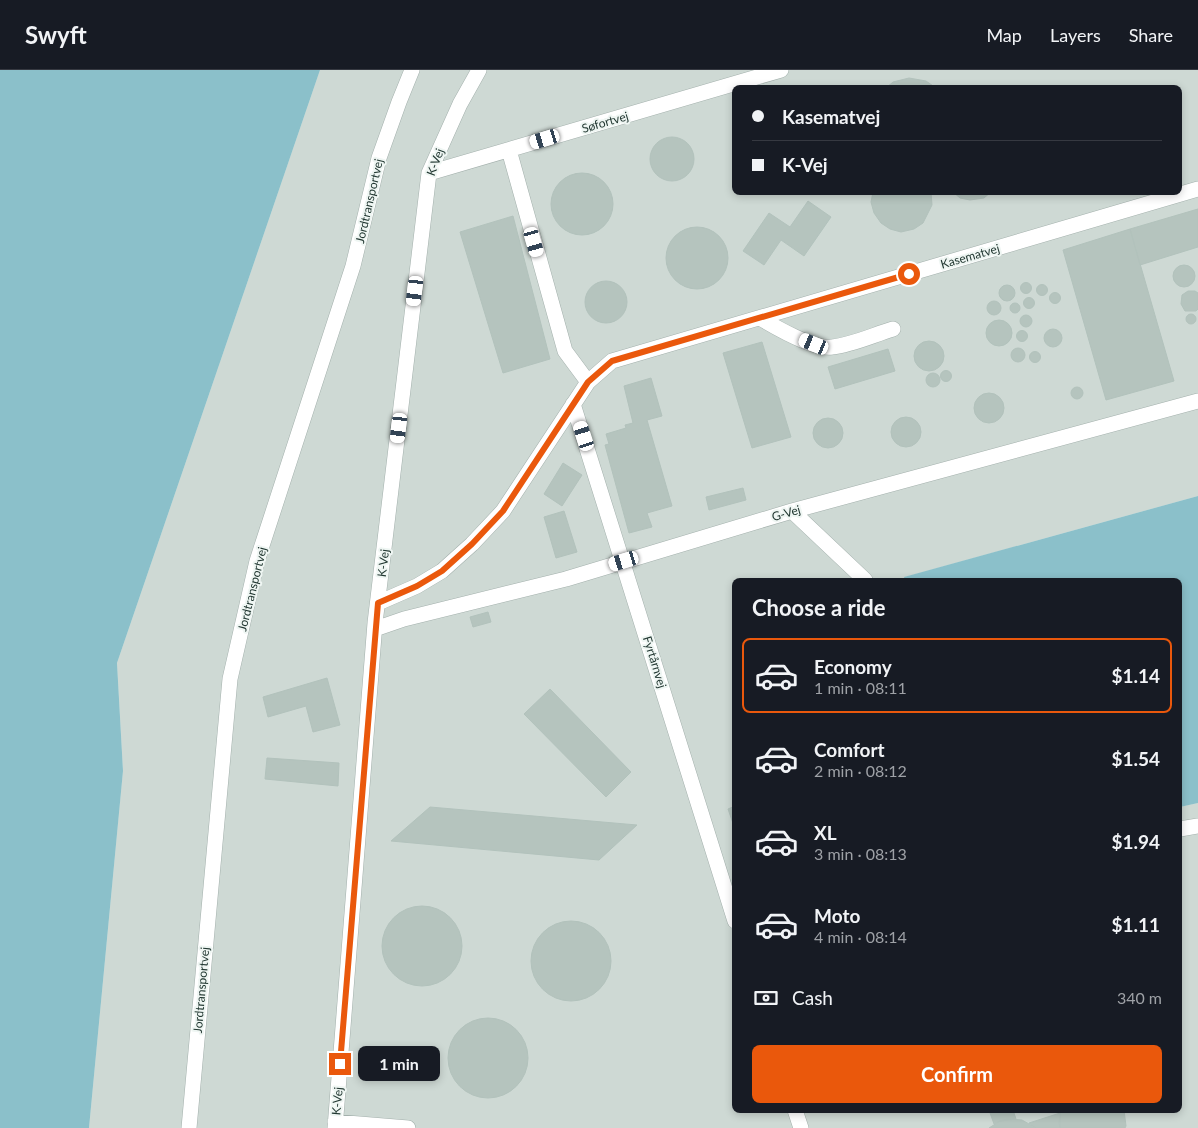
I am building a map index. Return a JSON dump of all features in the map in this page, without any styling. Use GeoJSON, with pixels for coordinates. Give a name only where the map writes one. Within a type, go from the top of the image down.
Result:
{"type":"FeatureCollection","features":[{"type":"Feature","properties":{"kind":"lane","name":"Jordtransportvej"},"geometry":{"type":"LineString","coordinates":[[188,1128],[230,679],[257,561],[353,266],[378,158],[412,70]]}},
{"type":"Feature","properties":{"kind":"lane","name":"K-Vej"},"geometry":{"type":"LineString","coordinates":[[335,1125],[375,629],[429,173],[460,104],[479,70]]}},
{"type":"Feature","properties":{"kind":"lane","name":"Søfortvej"},"geometry":{"type":"LineString","coordinates":[[429,173],[781,70]]}},
{"type":"Feature","properties":{"kind":"lane"},"geometry":{"type":"LineString","coordinates":[[508,150],[565,351],[588,382]]}},
{"type":"Feature","properties":{"kind":"lane","name":"Kasematvej"},"geometry":{"type":"LineString","coordinates":[[1182,195],[1198,190]]}},
{"type":"Feature","properties":{"kind":"lane","name":"Kasematvej"},"geometry":{"type":"LineString","coordinates":[[378,603],[417,586],[442,571],[472,544],[503,511],[588,382],[612,361],[1181,195]]}},
{"type":"Feature","properties":{"kind":"lane"},"geometry":{"type":"LineString","coordinates":[[760,318],[799,338],[830,348],[893,329]]}},
{"type":"Feature","properties":{"kind":"lane","name":"G-Vej"},"geometry":{"type":"LineString","coordinates":[[375,629],[404,619],[566,579],[792,511],[1198,401]]}},
{"type":"Feature","properties":{"kind":"lane","name":"Fyrtårnvej"},"geometry":{"type":"LineString","coordinates":[[573,404],[624,561],[732,911]]}},
{"type":"Feature","properties":{"kind":"lane"},"geometry":{"type":"LineString","coordinates":[[792,511],[863,578]]}},
{"type":"Feature","properties":{"kind":"lane"},"geometry":{"type":"LineString","coordinates":[[1182,829],[1198,826]]}},
{"type":"Feature","properties":{"kind":"lane"},"geometry":{"type":"LineString","coordinates":[[796,1113],[801,1128]]}},
{"type":"Feature","properties":{"kind":"lane"},"geometry":{"type":"LineString","coordinates":[[335,1125],[408,1128]]}},
{"type":"Feature","properties":{"kind":"shaded area"},"geometry":{"type":"Polygon","coordinates":[[[320,70],[1198,70],[1198,496],[905,578],[732,578],[732,1113],[1182,1113],[1182,807],[1198,803],[1198,1128],[89,1128],[123,771],[117,663],[320,70]]]}},
{"type":"Feature","properties":{"kind":"water"},"geometry":{"type":"Polygon","coordinates":[[[0,70],[320,70],[117,663],[123,771],[89,1128],[0,1128],[0,70]]]}},
{"type":"Feature","properties":{"kind":"water"},"geometry":{"type":"Polygon","coordinates":[[[1198,496],[1198,803],[1182,807],[1182,578],[904,577],[1198,496]]]}},
{"type":"Feature","properties":{"kind":"building"},"geometry":{"type":"Polygon","coordinates":[[[909,78],[926,81],[932,85],[890,85],[893,82],[909,78]]]}},
{"type":"Feature","properties":{"kind":"building"},"geometry":{"type":"Polygon","coordinates":[[[672,137],[684,141],[690,147],[694,159],[690,171],[684,177],[672,181],[660,177],[654,171],[650,159],[654,147],[660,141],[672,137]]]}},
{"type":"Feature","properties":{"kind":"building"},"geometry":{"type":"Polygon","coordinates":[[[582,173],[594,175],[604,182],[611,192],[613,204],[611,216],[604,226],[594,233],[582,235],[570,233],[560,226],[553,216],[551,204],[553,192],[560,182],[570,175],[582,173]]]}},
{"type":"Feature","properties":{"kind":"building"},"geometry":{"type":"Polygon","coordinates":[[[872,195],[931,195],[932,205],[923,223],[914,229],[901,232],[890,229],[881,223],[874,213],[871,202],[872,195]]]}},
{"type":"Feature","properties":{"kind":"building"},"geometry":{"type":"Polygon","coordinates":[[[956,195],[988,195],[984,198],[970,200],[960,198],[956,195]]]}},
{"type":"Feature","properties":{"kind":"building"},"geometry":{"type":"Polygon","coordinates":[[[808,201],[831,217],[804,256],[781,240],[764,265],[743,251],[769,213],[790,227],[808,201]]]}},
{"type":"Feature","properties":{"kind":"building"},"geometry":{"type":"Polygon","coordinates":[[[1198,209],[1198,247],[1140,265],[1130,229],[1198,209]]]}},
{"type":"Feature","properties":{"kind":"building"},"geometry":{"type":"Polygon","coordinates":[[[513,216],[550,359],[503,373],[460,232],[513,216]]]}},
{"type":"Feature","properties":{"kind":"building"},"geometry":{"type":"Polygon","coordinates":[[[697,227],[709,229],[719,236],[726,246],[728,258],[726,270],[719,280],[709,287],[697,289],[685,287],[675,280],[668,270],[666,258],[668,246],[675,236],[685,229],[697,227]]]}},
{"type":"Feature","properties":{"kind":"building"},"geometry":{"type":"Polygon","coordinates":[[[1130,229],[1174,381],[1106,400],[1063,250],[1130,229]]]}},
{"type":"Feature","properties":{"kind":"building"},"geometry":{"type":"Polygon","coordinates":[[[1184,265],[1192,268],[1195,276],[1192,284],[1184,287],[1176,284],[1173,276],[1176,268],[1184,265]]]}},
{"type":"Feature","properties":{"kind":"building"},"geometry":{"type":"Polygon","coordinates":[[[610,281],[618,284],[624,290],[627,302],[624,314],[618,320],[602,323],[594,320],[588,314],[585,298],[588,290],[594,284],[610,281]]]}},
{"type":"Feature","properties":{"kind":"building"},"geometry":{"type":"Polygon","coordinates":[[[1026,282],[1032,288],[1026,294],[1020,288],[1026,282]]]}},
{"type":"Feature","properties":{"kind":"building"},"geometry":{"type":"Polygon","coordinates":[[[1007,285],[1015,293],[1007,301],[999,293],[1007,285]]]}},
{"type":"Feature","properties":{"kind":"building"},"geometry":{"type":"Polygon","coordinates":[[[1040,285],[1044,285],[1047,290],[1046,294],[1040,295],[1037,292],[1037,288],[1040,285]]]}},
{"type":"Feature","properties":{"kind":"building"},"geometry":{"type":"Polygon","coordinates":[[[1188,291],[1198,293],[1198,309],[1196,311],[1185,311],[1181,304],[1182,295],[1188,291]]]}},
{"type":"Feature","properties":{"kind":"building"},"geometry":{"type":"Polygon","coordinates":[[[1055,292],[1061,298],[1055,304],[1049,298],[1055,292]]]}},
{"type":"Feature","properties":{"kind":"building"},"geometry":{"type":"Polygon","coordinates":[[[1029,297],[1035,303],[1029,309],[1023,303],[1029,297]]]}},
{"type":"Feature","properties":{"kind":"building"},"geometry":{"type":"Polygon","coordinates":[[[991,301],[997,301],[1001,308],[997,315],[991,315],[987,311],[987,305],[991,301]]]}},
{"type":"Feature","properties":{"kind":"building"},"geometry":{"type":"Polygon","coordinates":[[[1015,303],[1020,308],[1015,313],[1010,308],[1015,303]]]}},
{"type":"Feature","properties":{"kind":"building"},"geometry":{"type":"Polygon","coordinates":[[[1189,314],[1193,314],[1196,319],[1195,323],[1189,324],[1186,321],[1186,317],[1189,314]]]}},
{"type":"Feature","properties":{"kind":"building"},"geometry":{"type":"Polygon","coordinates":[[[1028,315],[1031,316],[1031,326],[1024,327],[1021,326],[1020,319],[1021,316],[1028,315]]]}},
{"type":"Feature","properties":{"kind":"building"},"geometry":{"type":"Polygon","coordinates":[[[999,320],[1008,324],[1012,333],[1008,342],[999,346],[990,342],[986,333],[990,324],[999,320]]]}},
{"type":"Feature","properties":{"kind":"building"},"geometry":{"type":"Polygon","coordinates":[[[1053,329],[1059,332],[1062,338],[1059,344],[1053,347],[1047,344],[1044,338],[1047,332],[1053,329]]]}},
{"type":"Feature","properties":{"kind":"building"},"geometry":{"type":"Polygon","coordinates":[[[1022,330],[1028,336],[1022,342],[1016,336],[1022,330]]]}},
{"type":"Feature","properties":{"kind":"building"},"geometry":{"type":"Polygon","coordinates":[[[929,341],[940,345],[944,356],[940,367],[929,371],[918,367],[914,356],[918,345],[929,341]]]}},
{"type":"Feature","properties":{"kind":"building"},"geometry":{"type":"Polygon","coordinates":[[[762,342],[791,437],[752,448],[723,353],[762,342]]]}},
{"type":"Feature","properties":{"kind":"building"},"geometry":{"type":"Polygon","coordinates":[[[1018,348],[1023,350],[1025,355],[1023,360],[1018,362],[1013,360],[1011,355],[1013,350],[1018,348]]]}},
{"type":"Feature","properties":{"kind":"building"},"geometry":{"type":"Polygon","coordinates":[[[888,349],[895,371],[835,389],[828,367],[888,349]]]}},
{"type":"Feature","properties":{"kind":"building"},"geometry":{"type":"Polygon","coordinates":[[[1035,351],[1041,357],[1035,363],[1029,357],[1035,351]]]}},
{"type":"Feature","properties":{"kind":"building"},"geometry":{"type":"Polygon","coordinates":[[[944,371],[948,371],[951,376],[950,380],[944,381],[941,378],[941,374],[944,371]]]}},
{"type":"Feature","properties":{"kind":"building"},"geometry":{"type":"Polygon","coordinates":[[[933,373],[938,375],[940,380],[938,385],[933,387],[928,385],[926,380],[928,375],[933,373]]]}},
{"type":"Feature","properties":{"kind":"building"},"geometry":{"type":"Polygon","coordinates":[[[651,378],[662,416],[647,420],[672,506],[647,513],[652,527],[629,533],[605,445],[609,444],[606,434],[626,428],[625,425],[633,423],[624,386],[651,378]]]}},
{"type":"Feature","properties":{"kind":"building"},"geometry":{"type":"Polygon","coordinates":[[[1079,387],[1082,388],[1082,398],[1075,399],[1072,398],[1071,391],[1072,388],[1079,387]]]}},
{"type":"Feature","properties":{"kind":"building"},"geometry":{"type":"Polygon","coordinates":[[[989,393],[1000,397],[1004,408],[1000,419],[989,423],[978,419],[974,408],[978,397],[989,393]]]}},
{"type":"Feature","properties":{"kind":"building"},"geometry":{"type":"Polygon","coordinates":[[[906,417],[912,418],[920,426],[920,438],[912,446],[906,447],[900,446],[892,438],[891,432],[892,426],[900,418],[906,417]]]}},
{"type":"Feature","properties":{"kind":"building"},"geometry":{"type":"Polygon","coordinates":[[[828,418],[839,422],[843,433],[839,444],[828,448],[817,444],[813,433],[817,422],[828,418]]]}},
{"type":"Feature","properties":{"kind":"building"},"geometry":{"type":"Polygon","coordinates":[[[563,463],[582,475],[562,506],[544,494],[563,463]]]}},
{"type":"Feature","properties":{"kind":"building"},"geometry":{"type":"Polygon","coordinates":[[[743,488],[746,500],[709,510],[706,497],[743,488]]]}},
{"type":"Feature","properties":{"kind":"building"},"geometry":{"type":"Polygon","coordinates":[[[564,511],[577,552],[556,558],[544,517],[564,511]]]}},
{"type":"Feature","properties":{"kind":"building"},"geometry":{"type":"Polygon","coordinates":[[[488,612],[491,622],[473,627],[470,617],[488,612]]]}},
{"type":"Feature","properties":{"kind":"building"},"geometry":{"type":"Polygon","coordinates":[[[327,678],[340,725],[313,732],[306,706],[268,717],[263,697],[327,678]]]}},
{"type":"Feature","properties":{"kind":"building"},"geometry":{"type":"Polygon","coordinates":[[[550,689],[631,772],[606,797],[524,714],[550,689]]]}},
{"type":"Feature","properties":{"kind":"building"},"geometry":{"type":"Polygon","coordinates":[[[267,758],[339,763],[338,786],[265,779],[267,758]]]}},
{"type":"Feature","properties":{"kind":"building"},"geometry":{"type":"Polygon","coordinates":[[[430,807],[637,825],[599,860],[391,841],[430,807]]]}},
{"type":"Feature","properties":{"kind":"building"},"geometry":{"type":"Polygon","coordinates":[[[732,807],[732,820],[728,809],[732,807]]]}},
{"type":"Feature","properties":{"kind":"building"},"geometry":{"type":"Polygon","coordinates":[[[422,906],[437,909],[450,918],[459,931],[462,946],[459,961],[450,974],[437,983],[422,986],[407,983],[394,974],[385,961],[382,946],[385,931],[394,918],[407,909],[422,906]]]}},
{"type":"Feature","properties":{"kind":"building"},"geometry":{"type":"Polygon","coordinates":[[[571,921],[586,924],[599,933],[608,946],[611,961],[608,976],[599,989],[586,998],[571,1001],[556,998],[543,989],[534,976],[531,961],[534,946],[543,933],[556,924],[571,921]]]}},
{"type":"Feature","properties":{"kind":"building"},"geometry":{"type":"Polygon","coordinates":[[[488,1018],[503,1021],[516,1030],[525,1043],[528,1058],[525,1073],[516,1086],[503,1095],[488,1098],[473,1095],[460,1086],[451,1073],[448,1058],[451,1043],[460,1030],[473,1021],[488,1018]]]}},
{"type":"Feature","properties":{"kind":"building"},"geometry":{"type":"Polygon","coordinates":[[[990,1113],[1014,1113],[1016,1119],[1000,1121],[994,1124],[990,1113]]]}},
{"type":"Feature","properties":{"kind":"building"},"geometry":{"type":"Polygon","coordinates":[[[1060,1113],[1060,1128],[1036,1128],[1029,1123],[1060,1113]]]}},
{"type":"Feature","properties":{"kind":"building"},"geometry":{"type":"Polygon","coordinates":[[[1061,1113],[1124,1113],[1126,1126],[1125,1128],[1060,1128],[1061,1113]]]}},
{"type":"Feature","properties":{"kind":"building"},"geometry":{"type":"Polygon","coordinates":[[[1008,1119],[1022,1120],[1036,1128],[989,1128],[1000,1121],[1008,1119]]]}},
{"type":"Feature","properties":{"kind":"route"},"geometry":{"type":"LineString","coordinates":[[340,1064],[372,656],[378,603],[417,586],[442,571],[472,544],[503,511],[588,382],[612,361],[909,274]]}}]}
